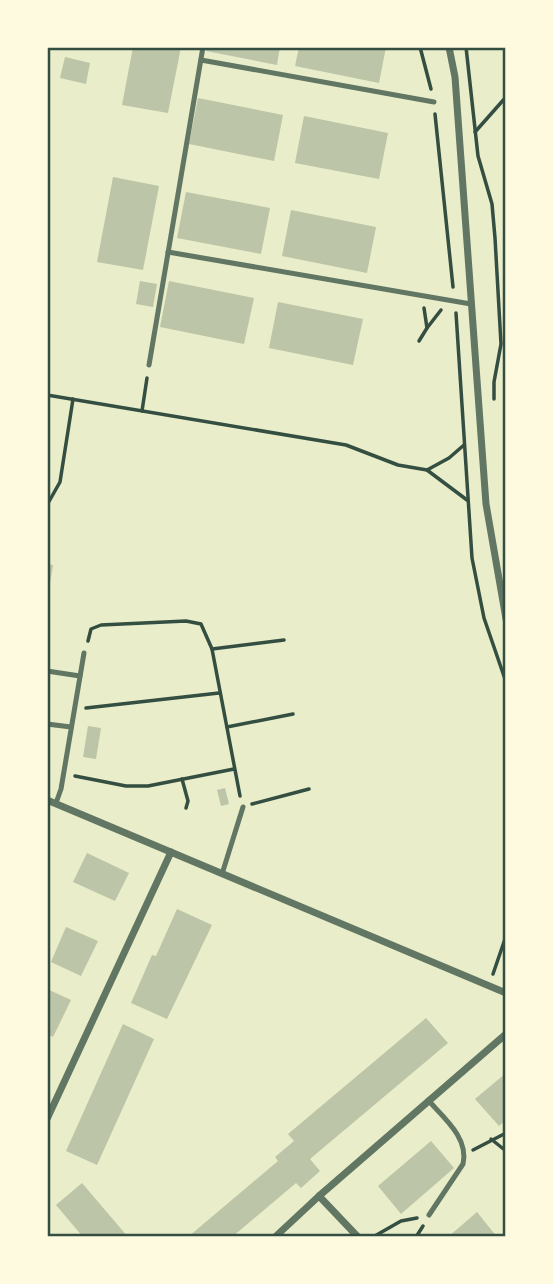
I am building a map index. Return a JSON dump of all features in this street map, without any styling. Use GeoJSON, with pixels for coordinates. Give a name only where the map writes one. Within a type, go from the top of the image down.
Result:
{"type":"FeatureCollection","features":[{"type":"Feature","properties":{"kind":"street"},"geometry":{"type":"LineString","coordinates":[[449,47],[454,77],[486,504],[506,619]]}},
{"type":"Feature","properties":{"kind":"street"},"geometry":{"type":"LineString","coordinates":[[47,800],[506,993]]}},
{"type":"Feature","properties":{"kind":"street"},"geometry":{"type":"LineString","coordinates":[[47,1119],[172,852]]}},
{"type":"Feature","properties":{"kind":"street"},"geometry":{"type":"LineString","coordinates":[[275,1237],[506,1034]]}},
{"type":"Feature","properties":{"kind":"street"},"geometry":{"type":"LineString","coordinates":[[319,1196],[358,1237]]}},
{"type":"Feature","properties":{"kind":"lane"},"geometry":{"type":"LineString","coordinates":[[149,365],[203,47]]}},
{"type":"Feature","properties":{"kind":"lane"},"geometry":{"type":"LineString","coordinates":[[201,61],[433,102]]}},
{"type":"Feature","properties":{"kind":"lane"},"geometry":{"type":"LineString","coordinates":[[168,252],[471,304]]}},
{"type":"Feature","properties":{"kind":"lane"},"geometry":{"type":"LineString","coordinates":[[56,803],[61,789],[84,653]]}},
{"type":"Feature","properties":{"kind":"lane"},"geometry":{"type":"LineString","coordinates":[[47,671],[80,676]]}},
{"type":"Feature","properties":{"kind":"lane"},"geometry":{"type":"LineString","coordinates":[[47,724],[71,727]]}},
{"type":"Feature","properties":{"kind":"lane"},"geometry":{"type":"LineString","coordinates":[[222,874],[243,807]]}},
{"type":"Feature","properties":{"kind":"lane"},"geometry":{"type":"LineString","coordinates":[[428,1100],[463,1141],[466,1154],[463,1164],[429,1216]]}},
{"type":"Feature","properties":{"kind":"path"},"geometry":{"type":"LineString","coordinates":[[420,47],[433,102],[472,558],[484,618],[506,682]]}},
{"type":"Feature","properties":{"kind":"path"},"geometry":{"type":"LineString","coordinates":[[466,47],[478,156],[492,204],[501,344],[494,382],[494,407]]}},
{"type":"Feature","properties":{"kind":"path"},"geometry":{"type":"LineString","coordinates":[[475,132],[506,97]]}},
{"type":"Feature","properties":{"kind":"path"},"geometry":{"type":"LineString","coordinates":[[422,296],[427,328]]}},
{"type":"Feature","properties":{"kind":"path"},"geometry":{"type":"LineString","coordinates":[[419,341],[427,328],[452,301]]}},
{"type":"Feature","properties":{"kind":"path"},"geometry":{"type":"LineString","coordinates":[[142,411],[145,391]]}},
{"type":"Feature","properties":{"kind":"path"},"geometry":{"type":"LineString","coordinates":[[47,395],[346,444],[398,465],[426,470],[467,500]]}},
{"type":"Feature","properties":{"kind":"path"},"geometry":{"type":"LineString","coordinates":[[47,505],[60,482],[73,399]]}},
{"type":"Feature","properties":{"kind":"path"},"geometry":{"type":"LineString","coordinates":[[426,470],[449,458],[464,444]]}},
{"type":"Feature","properties":{"kind":"path"},"geometry":{"type":"LineString","coordinates":[[84,653],[91,629],[101,625],[186,621],[201,624],[212,649],[243,807],[309,789]]}},
{"type":"Feature","properties":{"kind":"path"},"geometry":{"type":"LineString","coordinates":[[212,649],[284,640]]}},
{"type":"Feature","properties":{"kind":"path"},"geometry":{"type":"LineString","coordinates":[[74,710],[219,693]]}},
{"type":"Feature","properties":{"kind":"path"},"geometry":{"type":"LineString","coordinates":[[227,727],[293,714]]}},
{"type":"Feature","properties":{"kind":"path"},"geometry":{"type":"LineString","coordinates":[[63,773],[126,786],[148,786],[234,769]]}},
{"type":"Feature","properties":{"kind":"path"},"geometry":{"type":"LineString","coordinates":[[182,779],[188,801],[186,808]]}},
{"type":"Feature","properties":{"kind":"path"},"geometry":{"type":"LineString","coordinates":[[488,986],[506,936]]}},
{"type":"Feature","properties":{"kind":"path"},"geometry":{"type":"LineString","coordinates":[[466,1154],[506,1133]]}},
{"type":"Feature","properties":{"kind":"path"},"geometry":{"type":"LineString","coordinates":[[491,1139],[506,1151]]}},
{"type":"Feature","properties":{"kind":"path"},"geometry":{"type":"LineString","coordinates":[[373,1237],[401,1221],[429,1216]]}},
{"type":"Feature","properties":{"kind":"building"},"geometry":{"type":"Polygon","coordinates":[[[133,47],[181,47],[168,113],[122,105],[133,47]]]}},
{"type":"Feature","properties":{"kind":"building"},"geometry":{"type":"Polygon","coordinates":[[[207,47],[280,47],[277,65],[206,51],[207,47]]]}},
{"type":"Feature","properties":{"kind":"building"},"geometry":{"type":"Polygon","coordinates":[[[299,47],[386,47],[379,83],[295,66],[299,47]]]}},
{"type":"Feature","properties":{"kind":"building"},"geometry":{"type":"Polygon","coordinates":[[[65,57],[90,63],[86,84],[60,78],[65,57]]]}},
{"type":"Feature","properties":{"kind":"building"},"geometry":{"type":"Polygon","coordinates":[[[198,98],[283,115],[274,161],[189,144],[198,98]]]}},
{"type":"Feature","properties":{"kind":"building"},"geometry":{"type":"Polygon","coordinates":[[[304,116],[388,133],[379,179],[295,163],[304,116]]]}},
{"type":"Feature","properties":{"kind":"building"},"geometry":{"type":"Polygon","coordinates":[[[113,177],[159,186],[143,270],[97,262],[113,177]]]}},
{"type":"Feature","properties":{"kind":"building"},"geometry":{"type":"Polygon","coordinates":[[[186,192],[270,208],[261,254],[177,238],[186,192]]]}},
{"type":"Feature","properties":{"kind":"building"},"geometry":{"type":"Polygon","coordinates":[[[291,210],[376,227],[367,273],[282,256],[291,210]]]}},
{"type":"Feature","properties":{"kind":"building"},"geometry":{"type":"Polygon","coordinates":[[[140,281],[157,284],[153,307],[136,304],[140,281]]]}},
{"type":"Feature","properties":{"kind":"building"},"geometry":{"type":"Polygon","coordinates":[[[169,281],[254,298],[244,344],[160,327],[169,281]]]}},
{"type":"Feature","properties":{"kind":"building"},"geometry":{"type":"Polygon","coordinates":[[[278,302],[363,319],[353,365],[269,348],[278,302]]]}},
{"type":"Feature","properties":{"kind":"building"},"geometry":{"type":"Polygon","coordinates":[[[47,564],[53,565],[49,589],[47,589],[47,564]]]}},
{"type":"Feature","properties":{"kind":"building"},"geometry":{"type":"Polygon","coordinates":[[[88,726],[101,728],[96,759],[83,757],[88,726]]]}},
{"type":"Feature","properties":{"kind":"building"},"geometry":{"type":"Polygon","coordinates":[[[225,788],[229,804],[221,806],[217,790],[225,788]]]}},
{"type":"Feature","properties":{"kind":"building"},"geometry":{"type":"Polygon","coordinates":[[[87,853],[129,873],[115,901],[73,882],[87,853]]]}},
{"type":"Feature","properties":{"kind":"building"},"geometry":{"type":"Polygon","coordinates":[[[177,909],[212,925],[167,1019],[131,1003],[152,955],[156,956],[177,909]]]}},
{"type":"Feature","properties":{"kind":"building"},"geometry":{"type":"Polygon","coordinates":[[[66,927],[98,941],[81,976],[51,962],[66,927]]]}},
{"type":"Feature","properties":{"kind":"building"},"geometry":{"type":"Polygon","coordinates":[[[47,989],[71,1000],[53,1037],[47,1034],[47,989]]]}},
{"type":"Feature","properties":{"kind":"building"},"geometry":{"type":"Polygon","coordinates":[[[426,1018],[448,1043],[310,1159],[320,1171],[301,1188],[296,1183],[232,1237],[188,1237],[278,1161],[275,1157],[294,1141],[288,1134],[426,1018]]]}},
{"type":"Feature","properties":{"kind":"building"},"geometry":{"type":"Polygon","coordinates":[[[123,1024],[154,1039],[97,1165],[66,1151],[123,1024]]]}},
{"type":"Feature","properties":{"kind":"building"},"geometry":{"type":"Polygon","coordinates":[[[506,1073],[506,1120],[499,1126],[475,1099],[506,1073]]]}},
{"type":"Feature","properties":{"kind":"building"},"geometry":{"type":"Polygon","coordinates":[[[431,1141],[454,1168],[401,1214],[378,1186],[431,1141]]]}},
{"type":"Feature","properties":{"kind":"building"},"geometry":{"type":"Polygon","coordinates":[[[82,1183],[128,1237],[83,1237],[56,1205],[82,1183]]]}},
{"type":"Feature","properties":{"kind":"building"},"geometry":{"type":"Polygon","coordinates":[[[477,1212],[497,1237],[448,1237],[477,1212]]]}}]}
